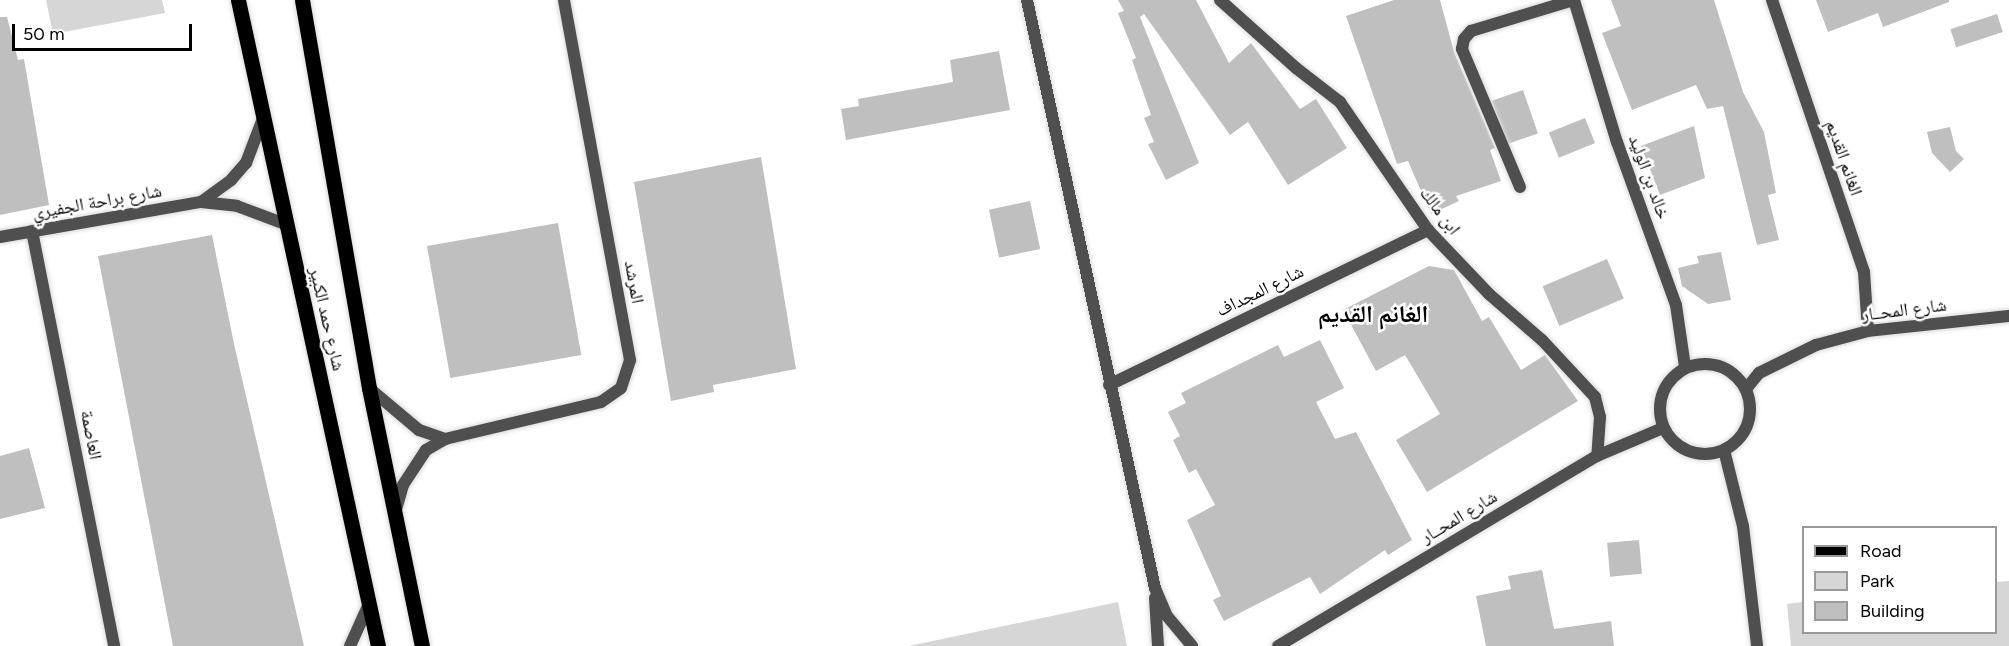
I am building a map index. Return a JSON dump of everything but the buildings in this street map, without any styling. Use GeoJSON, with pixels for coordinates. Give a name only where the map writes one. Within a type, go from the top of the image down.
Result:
{"type":"FeatureCollection","features":[{"type":"Feature","properties":{"kind":"main road","name":"شارع حمد الكبير"},"geometry":{"type":"LineString","coordinates":[[238,0],[262,121],[378,646]]}},
{"type":"Feature","properties":{"kind":"main road","name":"شارع حمد الكبير"},"geometry":{"type":"LineString","coordinates":[[302,0],[369,388],[422,646]]}},
{"type":"Feature","properties":{"kind":"street","name":"المرشد"},"geometry":{"type":"LineString","coordinates":[[394,515],[403,485],[415,464],[426,450],[445,439],[601,402],[621,388],[630,360],[564,0]]}},
{"type":"Feature","properties":{"kind":"street"},"geometry":{"type":"LineString","coordinates":[[1027,0],[1155,588],[1158,646]]}},
{"type":"Feature","properties":{"kind":"street","name":"ابن مالك"},"geometry":{"type":"LineString","coordinates":[[1221,0],[1296,68],[1340,102],[1428,230],[1489,294],[1542,340],[1595,397],[1600,417],[1597,456]]}},
{"type":"Feature","properties":{"kind":"street"},"geometry":{"type":"LineString","coordinates":[[1520,187],[1462,49],[1464,39],[1471,31],[1573,0]]}},
{"type":"Feature","properties":{"kind":"street","name":"خالد بن الوليد"},"geometry":{"type":"LineString","coordinates":[[1573,0],[1617,142],[1676,305],[1685,367]]}},
{"type":"Feature","properties":{"kind":"street","name":"الغانم القديم"},"geometry":{"type":"LineString","coordinates":[[1772,0],[1864,272],[1868,331]]}},
{"type":"Feature","properties":{"kind":"street","name":"شارع براحة الجفيري"},"geometry":{"type":"LineString","coordinates":[[201,202],[231,180],[246,163],[262,121]]}},
{"type":"Feature","properties":{"kind":"street","name":"شارع براحة الجفيري"},"geometry":{"type":"LineString","coordinates":[[0,237],[201,202],[245,208],[285,224]]}},
{"type":"Feature","properties":{"kind":"street","name":"شارع المجداف"},"geometry":{"type":"LineString","coordinates":[[1109,385],[1428,230]]}},
{"type":"Feature","properties":{"kind":"street","name":"العاصمة"},"geometry":{"type":"LineString","coordinates":[[32,231],[114,646]]}},
{"type":"Feature","properties":{"kind":"street","name":"شارع المحــار"},"geometry":{"type":"LineString","coordinates":[[1746,389],[1759,373],[1816,345],[1868,331],[2009,316]]}},
{"type":"Feature","properties":{"kind":"street"},"geometry":{"type":"LineString","coordinates":[[1703,363],[1720,366],[1736,375],[1746,389],[1750,406],[1748,424],[1738,440],[1724,450],[1706,454],[1689,452],[1673,442],[1663,428],[1659,410],[1661,393],[1671,378],[1685,367],[1703,363]]}},
{"type":"Feature","properties":{"kind":"street"},"geometry":{"type":"LineString","coordinates":[[369,388],[419,430],[445,439]]}},
{"type":"Feature","properties":{"kind":"street","name":"شارع المحــار"},"geometry":{"type":"LineString","coordinates":[[1278,646],[1597,456],[1663,428]]}},
{"type":"Feature","properties":{"kind":"street"},"geometry":{"type":"LineString","coordinates":[[1724,450],[1743,526],[1757,646]]}},
{"type":"Feature","properties":{"kind":"street"},"geometry":{"type":"LineString","coordinates":[[1155,588],[1167,616],[1192,646]]}},
{"type":"Feature","properties":{"kind":"street"},"geometry":{"type":"LineString","coordinates":[[350,646],[369,604]]}},
{"type":"Feature","properties":{"kind":"green space"},"geometry":{"type":"Polygon","coordinates":[[[46,0],[162,0],[165,13],[53,34],[46,0]]]}},
{"type":"Feature","properties":{"kind":"green space"},"geometry":{"type":"Polygon","coordinates":[[[2009,581],[2009,646],[1791,646],[1787,604],[1802,602],[1802,634],[1997,634],[1997,582],[2009,581]]]}},
{"type":"Feature","properties":{"kind":"green space"},"geometry":{"type":"Polygon","coordinates":[[[1118,602],[1127,646],[909,646],[1118,602]]]}},
{"type":"Feature","properties":{"kind":"district","name":"الغانم القديم"},"geometry":{"type":"Point","coordinates":[1373,314]}}]}
